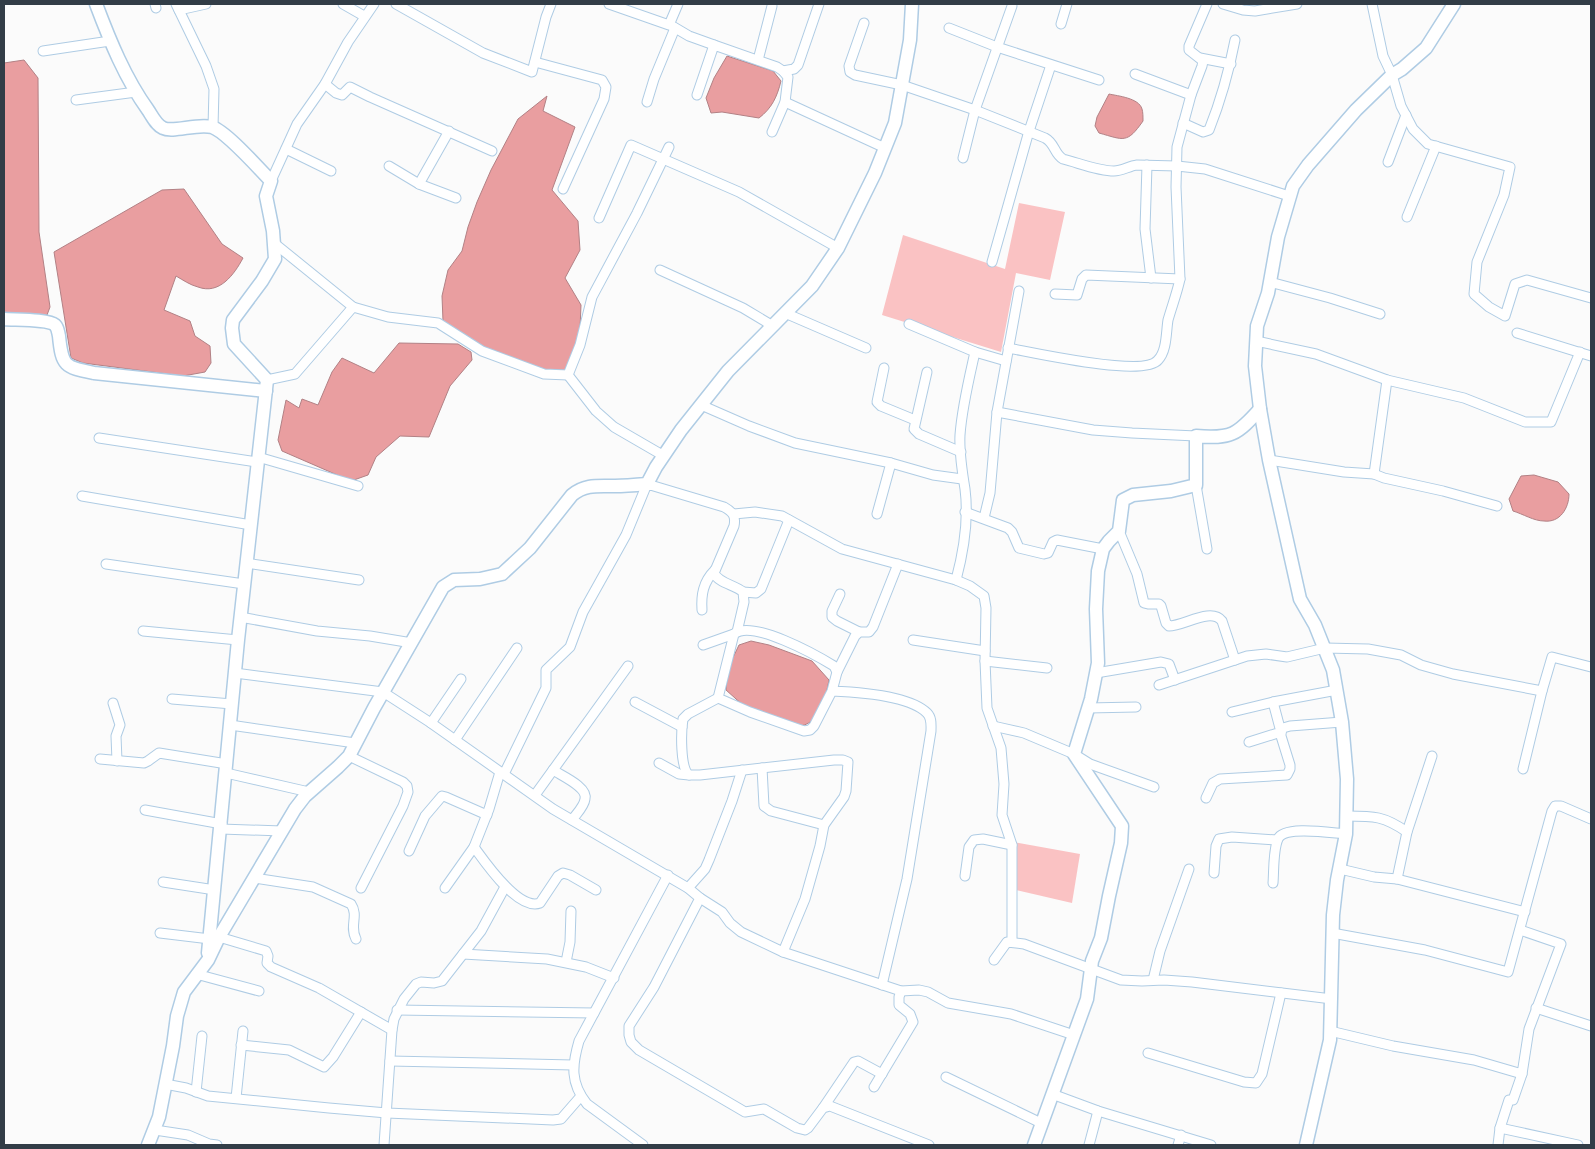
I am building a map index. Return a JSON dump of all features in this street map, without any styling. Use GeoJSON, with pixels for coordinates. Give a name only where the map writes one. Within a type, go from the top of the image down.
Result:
{"type":"FeatureCollection","features":[{"type":"Feature","properties":{"kind":"street"},"geometry":{"type":"LineString","coordinates":[[96,4],[110,41],[136,92],[162,128],[170,130],[186,127],[213,128],[226,137],[272,181]]}},
{"type":"Feature","properties":{"kind":"street"},"geometry":{"type":"LineString","coordinates":[[206,4],[178,7],[203,58],[214,88],[213,128]]}},
{"type":"Feature","properties":{"kind":"street"},"geometry":{"type":"LineString","coordinates":[[344,4],[364,16]]}},
{"type":"Feature","properties":{"kind":"street"},"geometry":{"type":"LineString","coordinates":[[215,938],[215,890],[230,725],[266,385],[234,344],[233,320],[262,282],[275,259],[266,196],[297,124],[325,84],[348,42],[374,4]]}},
{"type":"Feature","properties":{"kind":"street"},"geometry":{"type":"LineString","coordinates":[[396,4],[483,53],[532,72],[551,4]]}},
{"type":"Feature","properties":{"kind":"street"},"geometry":{"type":"LineString","coordinates":[[609,4],[633,7],[689,36],[758,60],[783,71],[788,77],[785,102],[772,132]]}},
{"type":"Feature","properties":{"kind":"street"},"geometry":{"type":"LineString","coordinates":[[647,102],[678,4]]}},
{"type":"Feature","properties":{"kind":"street"},"geometry":{"type":"LineString","coordinates":[[783,71],[798,65],[819,4]]}},
{"type":"Feature","properties":{"kind":"street"},"geometry":{"type":"LineString","coordinates":[[445,888],[474,847],[502,773],[546,688],[546,670],[570,646],[583,612],[626,535],[647,484],[664,456],[681,430],[728,371],[812,286],[838,248],[895,124],[910,40],[912,4]]}},
{"type":"Feature","properties":{"kind":"street"},"geometry":{"type":"LineString","coordinates":[[1061,24],[1067,4]]}},
{"type":"Feature","properties":{"kind":"street"},"geometry":{"type":"LineString","coordinates":[[1207,4],[1189,50],[1200,58],[1230,64]]}},
{"type":"Feature","properties":{"kind":"street"},"geometry":{"type":"LineString","coordinates":[[1223,4],[1243,10],[1255,11],[1297,4]]}},
{"type":"Feature","properties":{"kind":"street"},"geometry":{"type":"LineString","coordinates":[[1372,4],[1383,56],[1392,75],[1400,106],[1413,129],[1428,144],[1510,167],[1504,195],[1477,262],[1474,294],[1489,307],[1505,316],[1515,284],[1527,280],[1591,298]]}},
{"type":"Feature","properties":{"kind":"street"},"geometry":{"type":"LineString","coordinates":[[1306,1145],[1330,1040],[1332,933],[1337,880],[1346,834],[1347,779],[1342,722],[1333,670],[1315,625],[1300,599],[1268,460],[1254,366],[1257,326],[1268,293],[1278,237],[1293,186],[1308,165],[1356,110],[1392,75],[1402,69],[1426,48],[1454,4]]}},
{"type":"Feature","properties":{"kind":"street"},"geometry":{"type":"LineString","coordinates":[[758,60],[772,6]]}},
{"type":"Feature","properties":{"kind":"street"},"geometry":{"type":"LineString","coordinates":[[962,158],[975,110],[1012,6]]}},
{"type":"Feature","properties":{"kind":"street"},"geometry":{"type":"LineString","coordinates":[[864,23],[849,66],[850,72],[902,85],[1029,131],[1052,142],[1058,156],[1063,159],[1108,170],[1121,170],[1131,166],[1177,166],[1205,169],[1289,196]]}},
{"type":"Feature","properties":{"kind":"street"},"geometry":{"type":"LineString","coordinates":[[949,28],[997,47],[1099,80]]}},
{"type":"Feature","properties":{"kind":"street"},"geometry":{"type":"LineString","coordinates":[[1183,123],[1203,132],[1209,130],[1220,102],[1235,40]]}},
{"type":"Feature","properties":{"kind":"street"},"geometry":{"type":"LineString","coordinates":[[43,51],[110,41]]}},
{"type":"Feature","properties":{"kind":"street"},"geometry":{"type":"LineString","coordinates":[[697,95],[714,45]]}},
{"type":"Feature","properties":{"kind":"street"},"geometry":{"type":"LineString","coordinates":[[1008,348],[1101,365],[1130,366],[1153,364],[1158,360],[1162,352],[1168,319],[1180,279],[1176,187],[1177,147],[1191,95],[1202,66],[1200,58]]}},
{"type":"Feature","properties":{"kind":"street"},"geometry":{"type":"LineString","coordinates":[[534,62],[602,80],[606,86],[604,99],[564,189]]}},
{"type":"Feature","properties":{"kind":"street"},"geometry":{"type":"LineString","coordinates":[[992,262],[1029,131],[1051,65]]}},
{"type":"Feature","properties":{"kind":"street"},"geometry":{"type":"LineString","coordinates":[[1134,74],[1191,95]]}},
{"type":"Feature","properties":{"kind":"street"},"geometry":{"type":"LineString","coordinates":[[325,84],[336,93],[342,95],[350,87],[353,87],[492,151]]}},
{"type":"Feature","properties":{"kind":"street"},"geometry":{"type":"LineString","coordinates":[[76,100],[136,92]]}},
{"type":"Feature","properties":{"kind":"street"},"geometry":{"type":"LineString","coordinates":[[785,102],[885,148]]}},
{"type":"Feature","properties":{"kind":"street"},"geometry":{"type":"LineString","coordinates":[[1388,162],[1406,116]]}},
{"type":"Feature","properties":{"kind":"street"},"geometry":{"type":"LineString","coordinates":[[419,184],[450,131]]}},
{"type":"Feature","properties":{"kind":"street"},"geometry":{"type":"LineString","coordinates":[[599,218],[631,145],[739,192],[838,248]]}},
{"type":"Feature","properties":{"kind":"street"},"geometry":{"type":"LineString","coordinates":[[1407,217],[1436,146]]}},
{"type":"Feature","properties":{"kind":"street"},"geometry":{"type":"LineString","coordinates":[[568,375],[580,345],[592,296],[612,256],[638,213],[669,147]]}},
{"type":"Feature","properties":{"kind":"street"},"geometry":{"type":"LineString","coordinates":[[286,149],[331,171]]}},
{"type":"Feature","properties":{"kind":"street"},"geometry":{"type":"LineString","coordinates":[[389,166],[419,184],[456,198]]}},
{"type":"Feature","properties":{"kind":"street"},"geometry":{"type":"LineString","coordinates":[[1147,166],[1145,221],[1151,278]]}},
{"type":"Feature","properties":{"kind":"street"},"geometry":{"type":"LineString","coordinates":[[274,243],[353,307],[388,317],[438,323],[482,351],[544,374],[568,375],[596,411],[614,426],[664,456]]}},
{"type":"Feature","properties":{"kind":"street"},"geometry":{"type":"LineString","coordinates":[[660,270],[735,304],[773,326]]}},
{"type":"Feature","properties":{"kind":"street"},"geometry":{"type":"LineString","coordinates":[[1054,294],[1077,295],[1082,279],[1086,275],[1180,279]]}},
{"type":"Feature","properties":{"kind":"street"},"geometry":{"type":"LineString","coordinates":[[1270,282],[1380,314]]}},
{"type":"Feature","properties":{"kind":"street"},"geometry":{"type":"LineString","coordinates":[[984,518],[991,486],[997,412],[1018,290]]}},
{"type":"Feature","properties":{"kind":"street"},"geometry":{"type":"LineString","coordinates":[[4,319],[46,322],[55,326],[58,330],[63,360],[72,369],[121,376],[266,385],[296,374],[353,307]]}},
{"type":"Feature","properties":{"kind":"street"},"geometry":{"type":"LineString","coordinates":[[785,314],[866,348]]}},
{"type":"Feature","properties":{"kind":"street"},"geometry":{"type":"LineString","coordinates":[[909,324],[975,352],[1006,360]]}},
{"type":"Feature","properties":{"kind":"street"},"geometry":{"type":"LineString","coordinates":[[1517,333],[1591,356]]}},
{"type":"Feature","properties":{"kind":"street"},"geometry":{"type":"LineString","coordinates":[[1256,341],[1316,354],[1387,380],[1464,398],[1525,422],[1551,422],[1580,352]]}},
{"type":"Feature","properties":{"kind":"street"},"geometry":{"type":"LineString","coordinates":[[956,580],[963,552],[966,512],[960,436],[975,352]]}},
{"type":"Feature","properties":{"kind":"street"},"geometry":{"type":"LineString","coordinates":[[884,368],[877,402],[881,406],[915,420]]}},
{"type":"Feature","properties":{"kind":"street"},"geometry":{"type":"LineString","coordinates":[[927,372],[914,430],[960,452]]}},
{"type":"Feature","properties":{"kind":"street"},"geometry":{"type":"LineString","coordinates":[[1374,474],[1387,380]]}},
{"type":"Feature","properties":{"kind":"street"},"geometry":{"type":"LineString","coordinates":[[701,405],[795,443],[891,463],[933,475],[962,479]]}},
{"type":"Feature","properties":{"kind":"street"},"geometry":{"type":"LineString","coordinates":[[997,412],[1093,430],[1212,437],[1233,435],[1247,424],[1260,409]]}},
{"type":"Feature","properties":{"kind":"street"},"geometry":{"type":"LineString","coordinates":[[1196,436],[1196,485],[1208,549]]}},
{"type":"Feature","properties":{"kind":"street"},"geometry":{"type":"LineString","coordinates":[[99,438],[257,460],[358,486]]}},
{"type":"Feature","properties":{"kind":"street"},"geometry":{"type":"LineString","coordinates":[[1268,460],[1344,472],[1374,474],[1496,506]]}},
{"type":"Feature","properties":{"kind":"street"},"geometry":{"type":"LineString","coordinates":[[877,514],[891,463]]}},
{"type":"Feature","properties":{"kind":"street"},"geometry":{"type":"LineString","coordinates":[[148,1145],[155,1130],[184,992],[208,960],[215,938],[254,878],[295,809],[309,792],[349,756],[443,587],[454,580],[480,579],[502,574],[530,548],[572,495],[579,489],[589,486],[647,484],[724,506],[734,514],[734,526],[715,570],[704,585],[701,595],[702,610]]}},
{"type":"Feature","properties":{"kind":"street"},"geometry":{"type":"LineString","coordinates":[[1196,485],[1171,491],[1133,495],[1123,500],[1119,531],[1137,574],[1144,603],[1161,606],[1166,623],[1169,626],[1212,615],[1220,617],[1235,660]]}},
{"type":"Feature","properties":{"kind":"street"},"geometry":{"type":"LineString","coordinates":[[82,496],[251,525]]}},
{"type":"Feature","properties":{"kind":"street"},"geometry":{"type":"LineString","coordinates":[[734,514],[755,512],[771,514],[789,520],[842,549],[956,580],[979,592],[986,601],[985,661],[987,708],[1001,748],[1003,766],[1002,815],[1012,845],[1012,942]]}},
{"type":"Feature","properties":{"kind":"street"},"geometry":{"type":"LineString","coordinates":[[966,512],[1008,528],[1012,532],[1019,548],[1024,550],[1048,553],[1053,542],[1058,540],[1103,549]]}},
{"type":"Feature","properties":{"kind":"street"},"geometry":{"type":"LineString","coordinates":[[715,570],[714,575],[718,580],[736,586],[743,592],[756,593],[761,589],[789,520]]}},
{"type":"Feature","properties":{"kind":"street"},"geometry":{"type":"LineString","coordinates":[[1074,754],[1088,708],[1098,663],[1096,609],[1098,571],[1103,549],[1119,531]]}},
{"type":"Feature","properties":{"kind":"street"},"geometry":{"type":"LineString","coordinates":[[106,564],[244,584]]}},
{"type":"Feature","properties":{"kind":"street"},"geometry":{"type":"LineString","coordinates":[[246,564],[359,580]]}},
{"type":"Feature","properties":{"kind":"street"},"geometry":{"type":"LineString","coordinates":[[840,594],[832,611],[832,616],[837,621],[860,632],[869,632],[874,627],[898,564]]}},
{"type":"Feature","properties":{"kind":"street"},"geometry":{"type":"LineString","coordinates":[[688,775],[684,769],[682,727],[684,717],[718,698],[744,602],[743,592]]}},
{"type":"Feature","properties":{"kind":"street"},"geometry":{"type":"LineString","coordinates":[[240,618],[317,631],[370,636],[412,643]]}},
{"type":"Feature","properties":{"kind":"street"},"geometry":{"type":"LineString","coordinates":[[144,630],[238,640]]}},
{"type":"Feature","properties":{"kind":"street"},"geometry":{"type":"LineString","coordinates":[[703,645],[742,630],[759,632],[788,642],[827,662],[834,666],[837,672]]}},
{"type":"Feature","properties":{"kind":"street"},"geometry":{"type":"LineString","coordinates":[[718,698],[750,712],[804,731],[810,730],[814,726],[832,691],[837,672],[855,636],[860,632]]}},
{"type":"Feature","properties":{"kind":"street"},"geometry":{"type":"LineString","coordinates":[[913,640],[985,651]]}},
{"type":"Feature","properties":{"kind":"street"},"geometry":{"type":"LineString","coordinates":[[455,740],[517,648]]}},
{"type":"Feature","properties":{"kind":"street"},"geometry":{"type":"LineString","coordinates":[[1159,685],[1258,654],[1287,656],[1325,648],[1382,650],[1401,655],[1421,665],[1453,674],[1542,691]]}},
{"type":"Feature","properties":{"kind":"street"},"geometry":{"type":"LineString","coordinates":[[1523,768],[1552,657],[1591,667]]}},
{"type":"Feature","properties":{"kind":"street"},"geometry":{"type":"LineString","coordinates":[[985,661],[1047,668]]}},
{"type":"Feature","properties":{"kind":"street"},"geometry":{"type":"LineString","coordinates":[[1096,673],[1161,662],[1169,664],[1175,680]]}},
{"type":"Feature","properties":{"kind":"street"},"geometry":{"type":"LineString","coordinates":[[535,795],[628,666]]}},
{"type":"Feature","properties":{"kind":"street"},"geometry":{"type":"LineString","coordinates":[[235,673],[383,692],[572,820],[688,888],[722,912],[730,923],[741,932],[783,952],[901,991],[919,990],[928,992],[948,1003],[1011,1014],[1074,1036]]}},
{"type":"Feature","properties":{"kind":"street"},"geometry":{"type":"LineString","coordinates":[[431,723],[461,679]]}},
{"type":"Feature","properties":{"kind":"street"},"geometry":{"type":"LineString","coordinates":[[1232,712],[1337,690]]}},
{"type":"Feature","properties":{"kind":"street"},"geometry":{"type":"LineString","coordinates":[[832,691],[886,696],[926,712],[931,722],[907,879],[882,985]]}},
{"type":"Feature","properties":{"kind":"street"},"geometry":{"type":"LineString","coordinates":[[172,699],[232,704]]}},
{"type":"Feature","properties":{"kind":"street"},"geometry":{"type":"LineString","coordinates":[[635,702],[682,727]]}},
{"type":"Feature","properties":{"kind":"street"},"geometry":{"type":"LineString","coordinates":[[1206,798],[1213,783],[1220,779],[1288,775],[1290,765],[1273,702]]}},
{"type":"Feature","properties":{"kind":"street"},"geometry":{"type":"LineString","coordinates":[[114,703],[120,725],[116,736],[117,761]]}},
{"type":"Feature","properties":{"kind":"street"},"geometry":{"type":"LineString","coordinates":[[1088,708],[1136,707]]}},
{"type":"Feature","properties":{"kind":"street"},"geometry":{"type":"LineString","coordinates":[[1248,742],[1281,732],[1284,728],[1290,726],[1342,722]]}},
{"type":"Feature","properties":{"kind":"street"},"geometry":{"type":"LineString","coordinates":[[230,725],[355,743]]}},
{"type":"Feature","properties":{"kind":"street"},"geometry":{"type":"LineString","coordinates":[[993,726],[1024,733],[1074,754],[1099,768],[1154,787]]}},
{"type":"Feature","properties":{"kind":"street"},"geometry":{"type":"LineString","coordinates":[[100,759],[144,763],[159,753],[164,753],[309,792]]}},
{"type":"Feature","properties":{"kind":"street"},"geometry":{"type":"LineString","coordinates":[[1034,1145],[1087,999],[1092,961],[1101,938],[1121,843],[1122,826],[1074,754]]}},
{"type":"Feature","properties":{"kind":"street"},"geometry":{"type":"LineString","coordinates":[[349,756],[403,782],[407,786],[408,792],[403,806],[362,888]]}},
{"type":"Feature","properties":{"kind":"street"},"geometry":{"type":"LineString","coordinates":[[1397,879],[1407,832],[1432,756]]}},
{"type":"Feature","properties":{"kind":"street"},"geometry":{"type":"LineString","coordinates":[[659,763],[679,774],[688,775],[834,760],[848,762],[844,797],[824,825],[805,899],[783,952]]}},
{"type":"Feature","properties":{"kind":"street"},"geometry":{"type":"LineString","coordinates":[[762,768],[764,806],[771,811],[824,825]]}},
{"type":"Feature","properties":{"kind":"street"},"geometry":{"type":"LineString","coordinates":[[553,770],[581,788],[585,793],[584,803],[572,820]]}},
{"type":"Feature","properties":{"kind":"street"},"geometry":{"type":"LineString","coordinates":[[688,888],[705,868],[709,860],[742,770]]}},
{"type":"Feature","properties":{"kind":"street"},"geometry":{"type":"LineString","coordinates":[[409,851],[426,816],[442,796],[487,815]]}},
{"type":"Feature","properties":{"kind":"street"},"geometry":{"type":"LineString","coordinates":[[1332,933],[1425,950],[1508,972],[1555,806],[1561,806],[1591,819]]}},
{"type":"Feature","properties":{"kind":"street"},"geometry":{"type":"LineString","coordinates":[[145,810],[221,826],[282,831]]}},
{"type":"Feature","properties":{"kind":"street"},"geometry":{"type":"LineString","coordinates":[[1346,816],[1367,816],[1386,819],[1407,832]]}},
{"type":"Feature","properties":{"kind":"street"},"geometry":{"type":"LineString","coordinates":[[1273,883],[1277,840],[1283,833],[1289,831],[1346,834]]}},
{"type":"Feature","properties":{"kind":"street"},"geometry":{"type":"LineString","coordinates":[[1214,873],[1216,846],[1219,839],[1232,837],[1277,840]]}},
{"type":"Feature","properties":{"kind":"street"},"geometry":{"type":"LineString","coordinates":[[965,876],[969,847],[974,840],[983,839],[1012,845]]}},
{"type":"Feature","properties":{"kind":"street"},"geometry":{"type":"LineString","coordinates":[[474,847],[505,887],[534,904],[540,903],[558,876],[563,873],[596,890]]}},
{"type":"Feature","properties":{"kind":"street"},"geometry":{"type":"LineString","coordinates":[[1153,980],[1160,951],[1189,869]]}},
{"type":"Feature","properties":{"kind":"street"},"geometry":{"type":"LineString","coordinates":[[1340,869],[1374,877],[1397,879],[1525,912]]}},
{"type":"Feature","properties":{"kind":"street"},"geometry":{"type":"LineString","coordinates":[[643,1145],[587,1104],[581,1096],[573,1065],[579,1041],[668,875]]}},
{"type":"Feature","properties":{"kind":"street"},"geometry":{"type":"LineString","coordinates":[[254,878],[313,888],[351,904],[355,913],[352,929],[356,939]]}},
{"type":"Feature","properties":{"kind":"street"},"geometry":{"type":"LineString","coordinates":[[163,882],[215,890]]}},
{"type":"Feature","properties":{"kind":"street"},"geometry":{"type":"LineString","coordinates":[[384,1145],[392,1030],[397,1010],[416,984],[442,981],[481,931],[505,887]]}},
{"type":"Feature","properties":{"kind":"street"},"geometry":{"type":"LineString","coordinates":[[700,898],[654,987],[629,1026],[631,1042],[639,1050],[745,1112],[764,1109],[797,1128],[805,1130],[823,1108],[854,1062],[858,1061],[882,1074]]}},
{"type":"Feature","properties":{"kind":"street"},"geometry":{"type":"LineString","coordinates":[[566,962],[570,942],[570,911]]}},
{"type":"Feature","properties":{"kind":"street"},"geometry":{"type":"LineString","coordinates":[[1498,1145],[1500,1128],[1509,1100],[1513,1100],[1522,1074],[1529,1029],[1561,944],[1520,930]]}},
{"type":"Feature","properties":{"kind":"street"},"geometry":{"type":"LineString","coordinates":[[160,933],[215,938],[266,951],[268,963],[271,967],[320,988],[392,1030]]}},
{"type":"Feature","properties":{"kind":"street"},"geometry":{"type":"LineString","coordinates":[[994,960],[1003,946],[1007,942],[1012,942],[1024,944],[1121,980],[1192,982],[1332,999]]}},
{"type":"Feature","properties":{"kind":"street"},"geometry":{"type":"LineString","coordinates":[[463,954],[547,958],[586,967],[614,978]]}},
{"type":"Feature","properties":{"kind":"street"},"geometry":{"type":"LineString","coordinates":[[196,974],[259,990]]}},
{"type":"Feature","properties":{"kind":"street"},"geometry":{"type":"LineString","coordinates":[[874,1088],[913,1022],[910,1014],[899,1005],[901,991]]}},
{"type":"Feature","properties":{"kind":"street"},"geometry":{"type":"LineString","coordinates":[[1148,1053],[1244,1082],[1256,1083],[1262,1074],[1281,994]]}},
{"type":"Feature","properties":{"kind":"street"},"geometry":{"type":"LineString","coordinates":[[1536,1008],[1591,1026]]}},
{"type":"Feature","properties":{"kind":"street"},"geometry":{"type":"LineString","coordinates":[[397,1010],[594,1014]]}},
{"type":"Feature","properties":{"kind":"street"},"geometry":{"type":"LineString","coordinates":[[241,1045],[289,1050],[324,1067],[361,1012]]}},
{"type":"Feature","properties":{"kind":"street"},"geometry":{"type":"LineString","coordinates":[[236,1098],[242,1031]]}},
{"type":"Feature","properties":{"kind":"street"},"geometry":{"type":"LineString","coordinates":[[1330,1031],[1393,1046],[1474,1060],[1522,1074]]}},
{"type":"Feature","properties":{"kind":"street"},"geometry":{"type":"LineString","coordinates":[[196,1092],[202,1036]]}},
{"type":"Feature","properties":{"kind":"street"},"geometry":{"type":"LineString","coordinates":[[390,1061],[573,1065]]}},
{"type":"Feature","properties":{"kind":"street"},"geometry":{"type":"LineString","coordinates":[[946,1077],[1042,1123]]}},
{"type":"Feature","properties":{"kind":"street"},"geometry":{"type":"LineString","coordinates":[[165,1084],[186,1088],[208,1096],[387,1114],[553,1120],[561,1119],[581,1096]]}},
{"type":"Feature","properties":{"kind":"street"},"geometry":{"type":"LineString","coordinates":[[1052,1094],[1211,1145]]}},
{"type":"Feature","properties":{"kind":"street"},"geometry":{"type":"LineString","coordinates":[[823,1108],[826,1106],[835,1107],[930,1145]]}},
{"type":"Feature","properties":{"kind":"street"},"geometry":{"type":"LineString","coordinates":[[1089,1145],[1098,1110]]}},
{"type":"Feature","properties":{"kind":"street"},"geometry":{"type":"LineString","coordinates":[[1500,1128],[1578,1145]]}},
{"type":"Feature","properties":{"kind":"street"},"geometry":{"type":"LineString","coordinates":[[155,1130],[188,1135],[217,1145]]}},
{"type":"Feature","properties":{"kind":"street"},"geometry":{"type":"LineString","coordinates":[[1178,1145],[1181,1135]]}},
{"type":"Feature","properties":{"kind":"shaded area"},"geometry":{"type":"Polygon","coordinates":[[[727,56],[773,71],[781,81],[773,102],[759,118],[722,112],[711,113],[706,98],[714,78],[727,56]]]}},
{"type":"Feature","properties":{"kind":"shaded area"},"geometry":{"type":"Polygon","coordinates":[[[24,60],[38,78],[39,232],[50,307],[47,315],[4,317],[4,63],[24,60]]]}},
{"type":"Feature","properties":{"kind":"shaded area"},"geometry":{"type":"Polygon","coordinates":[[[1109,94],[1133,100],[1142,109],[1143,121],[1129,137],[1120,138],[1099,133],[1095,126],[1097,117],[1109,94]]]}},
{"type":"Feature","properties":{"kind":"shaded area"},"geometry":{"type":"Polygon","coordinates":[[[547,96],[543,111],[575,127],[552,190],[578,221],[580,250],[565,278],[581,305],[580,329],[573,361],[562,374],[510,360],[459,336],[443,321],[442,296],[448,270],[462,251],[468,227],[491,170],[518,119],[547,96]]]}},
{"type":"Feature","properties":{"kind":"shaded area"},"geometry":{"type":"Polygon","coordinates":[[[184,189],[222,244],[243,258],[225,282],[213,288],[206,289],[195,286],[176,276],[164,310],[190,321],[195,336],[210,346],[211,363],[205,372],[183,376],[83,363],[71,358],[54,252],[162,190],[184,189]]]}},
{"type":"Feature","properties":{"kind":"shaded area"},"geometry":{"type":"Polygon","coordinates":[[[1019,203],[1065,212],[1050,280],[1016,273],[1001,352],[882,315],[903,235],[1005,269],[1019,203]]]}},
{"type":"Feature","properties":{"kind":"shaded area"},"geometry":{"type":"Polygon","coordinates":[[[399,343],[458,344],[471,352],[472,360],[450,386],[429,437],[400,436],[376,457],[368,475],[351,481],[282,451],[278,440],[286,400],[299,408],[302,399],[318,405],[332,372],[342,358],[374,373],[399,343]]]}},
{"type":"Feature","properties":{"kind":"shaded area"},"geometry":{"type":"Polygon","coordinates":[[[1534,475],[1558,482],[1569,494],[1565,509],[1555,520],[1540,521],[1513,511],[1509,499],[1521,476],[1534,475]]]}},
{"type":"Feature","properties":{"kind":"shaded area"},"geometry":{"type":"Polygon","coordinates":[[[751,641],[769,645],[812,661],[829,680],[826,696],[820,710],[811,721],[796,727],[745,707],[726,690],[728,668],[739,645],[751,641]]]}},
{"type":"Feature","properties":{"kind":"shaded area"},"geometry":{"type":"Polygon","coordinates":[[[1013,842],[1080,854],[1072,903],[1012,889],[1013,842]]]}}]}
